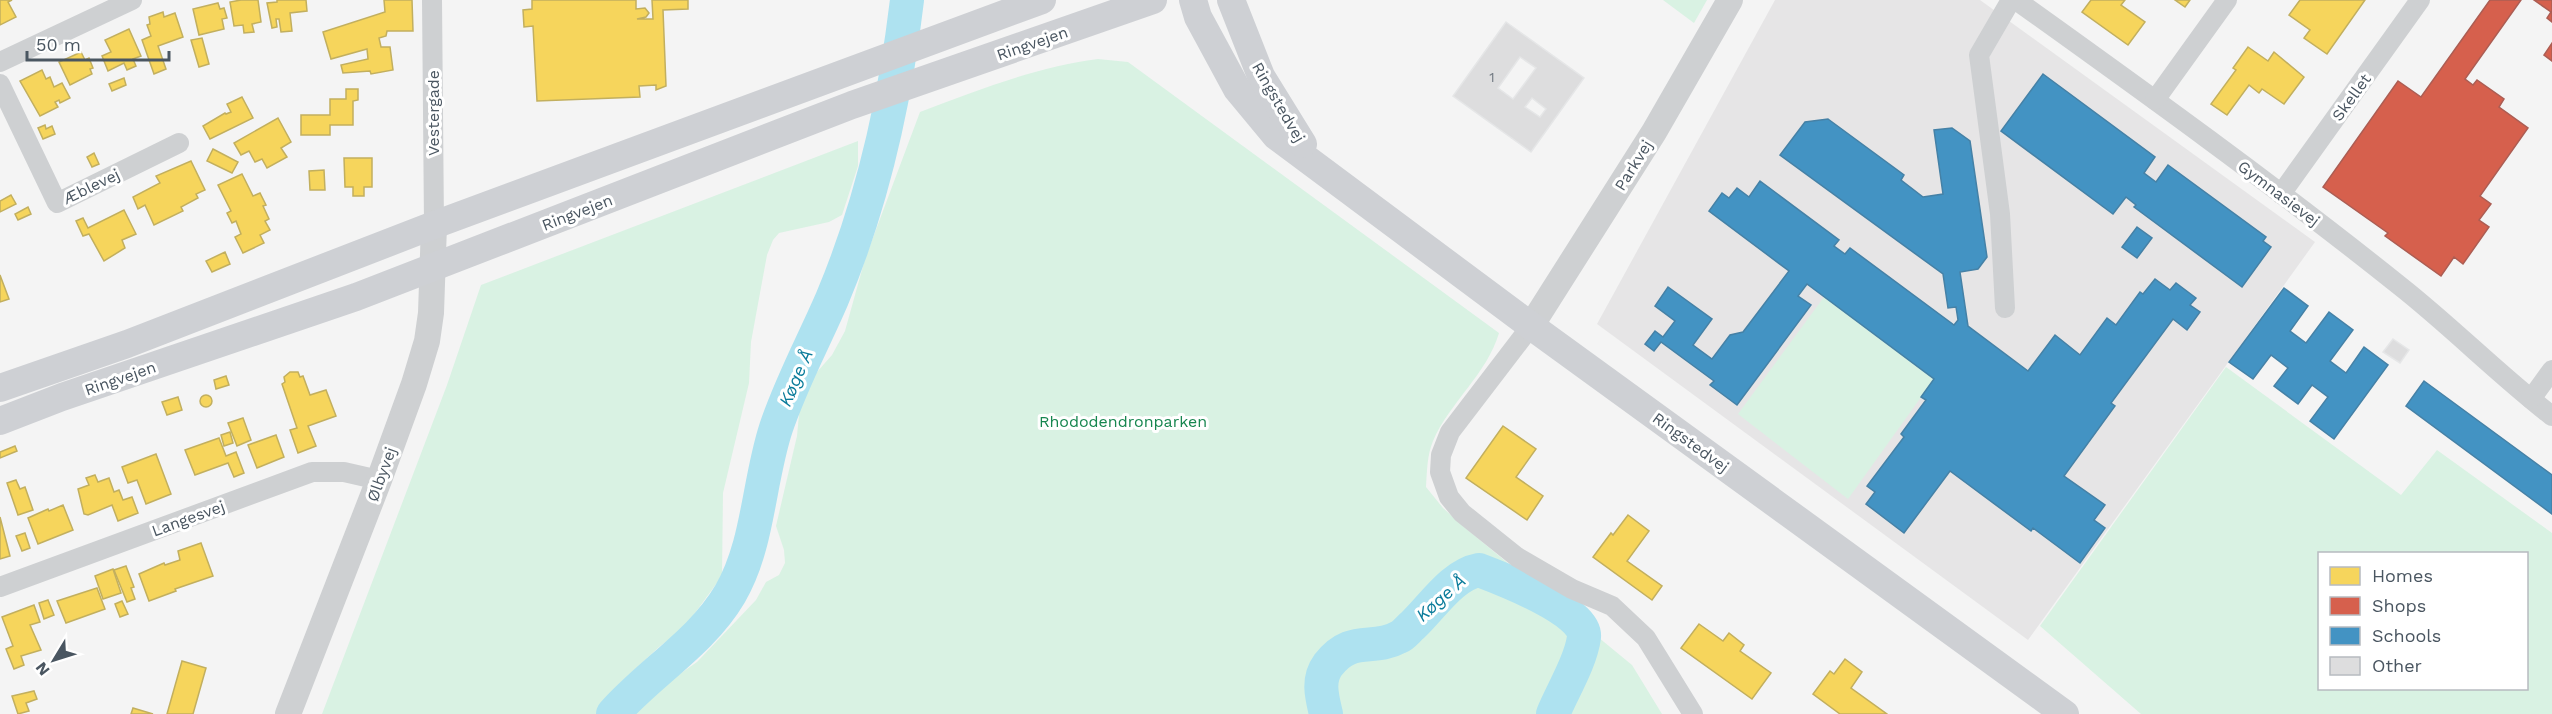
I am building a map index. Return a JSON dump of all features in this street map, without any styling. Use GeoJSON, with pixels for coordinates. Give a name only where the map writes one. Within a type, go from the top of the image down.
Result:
{"type":"FeatureCollection","features":[{"type":"Feature","properties":{"kind":"main road","name":"Ringvejen"},"geometry":{"type":"LineString","coordinates":[[0,388],[127,344],[434,225],[1042,0]]}},
{"type":"Feature","properties":{"kind":"main road","name":"Ringvejen"},"geometry":{"type":"LineString","coordinates":[[0,421],[62,397],[432,268],[852,105],[1153,0]]}},
{"type":"Feature","properties":{"kind":"main road","name":"Ringstedvej"},"geometry":{"type":"LineString","coordinates":[[1192,0],[1198,17],[1237,89],[1276,136],[1531,326],[2065,714]]}},
{"type":"Feature","properties":{"kind":"main road","name":"Ringstedvej"},"geometry":{"type":"LineString","coordinates":[[1231,0],[1261,76],[1290,125],[1320,168]]}},
{"type":"Feature","properties":{"kind":"street"},"geometry":{"type":"LineString","coordinates":[[0,62],[132,0]]}},
{"type":"Feature","properties":{"kind":"street","name":"Vestergade"},"geometry":{"type":"LineString","coordinates":[[432,0],[434,225]]}},
{"type":"Feature","properties":{"kind":"street","name":"Parkvej"},"geometry":{"type":"LineString","coordinates":[[1531,326],[1654,132],[1730,0]]}},
{"type":"Feature","properties":{"kind":"street"},"geometry":{"type":"LineString","coordinates":[[2005,308],[2000,214],[1979,55],[2011,0]]}},
{"type":"Feature","properties":{"kind":"street","name":"Gymnasievej"},"geometry":{"type":"LineString","coordinates":[[2016,0],[2155,100],[2400,286],[2552,416]]}},
{"type":"Feature","properties":{"kind":"street"},"geometry":{"type":"LineString","coordinates":[[2155,100],[2227,0]]}},
{"type":"Feature","properties":{"kind":"street","name":"Skellet"},"geometry":{"type":"LineString","coordinates":[[2281,194],[2420,0]]}},
{"type":"Feature","properties":{"kind":"street","name":"Æblevej"},"geometry":{"type":"LineString","coordinates":[[0,84],[57,202],[179,142]]}},
{"type":"Feature","properties":{"kind":"street","name":"Ølbyvej"},"geometry":{"type":"LineString","coordinates":[[288,714],[380,480],[427,341],[434,225]]}},
{"type":"Feature","properties":{"kind":"street"},"geometry":{"type":"LineString","coordinates":[[1531,326],[1450,432],[1441,455],[1440,472],[1449,497],[1462,513],[1517,557],[1572,589],[1612,606],[1646,638],[1693,714]]}},
{"type":"Feature","properties":{"kind":"street"},"geometry":{"type":"LineString","coordinates":[[2531,399],[2552,370]]}},
{"type":"Feature","properties":{"kind":"street","name":"Langesvej"},"geometry":{"type":"LineString","coordinates":[[0,587],[312,472],[344,472],[380,480]]}},
{"type":"Feature","properties":{"kind":"shaded area"},"geometry":{"type":"Polygon","coordinates":[[[1775,0],[1980,0],[2315,242],[2028,640],[1597,324],[1775,0]]]}},
{"type":"Feature","properties":{"kind":"green space"},"geometry":{"type":"Polygon","coordinates":[[[1663,0],[1707,0],[1694,23],[1663,0]]]}},
{"type":"Feature","properties":{"kind":"green space","name":"Rhododendronparken"},"geometry":{"type":"Polygon","coordinates":[[[1098,59],[1128,62],[1499,333],[1486,362],[1449,413],[1433,441],[1428,458],[1426,487],[1443,508],[1464,527],[1632,665],[1662,714],[634,714],[661,687],[697,662],[756,600],[766,582],[779,575],[785,563],[784,550],[776,526],[797,436],[800,404],[809,381],[832,355],[845,331],[865,259],[920,112],[1030,73],[1098,59]]]}},
{"type":"Feature","properties":{"kind":"green space"},"geometry":{"type":"Polygon","coordinates":[[[858,141],[858,166],[842,215],[829,222],[779,233],[773,240],[767,255],[751,342],[749,383],[723,493],[722,576],[684,628],[659,647],[620,683],[596,714],[322,714],[447,385],[481,285],[858,141]]]}},
{"type":"Feature","properties":{"kind":"green space"},"geometry":{"type":"Polygon","coordinates":[[[1824,297],[1934,379],[1848,499],[1738,414],[1824,297]]]}},
{"type":"Feature","properties":{"kind":"green space"},"geometry":{"type":"Polygon","coordinates":[[[2226,367],[2401,495],[2437,450],[2552,533],[2552,714],[2141,714],[2040,626],[2226,367]]]}},
{"type":"Feature","properties":{"kind":"building: Homes"},"geometry":{"type":"Polygon","coordinates":[[[0,0],[12,0],[8,2],[16,17],[0,25],[0,0]]]}},
{"type":"Feature","properties":{"kind":"building: Homes"},"geometry":{"type":"Polygon","coordinates":[[[258,0],[261,22],[252,24],[254,32],[244,33],[243,25],[234,26],[230,2],[258,0]]]}},
{"type":"Feature","properties":{"kind":"building: Homes"},"geometry":{"type":"Polygon","coordinates":[[[277,0],[306,0],[307,11],[290,13],[292,31],[281,32],[279,19],[276,19],[277,27],[272,28],[267,3],[277,2],[277,0]]]}},
{"type":"Feature","properties":{"kind":"building: Homes"},"geometry":{"type":"Polygon","coordinates":[[[384,0],[412,0],[413,31],[387,31],[386,36],[379,38],[381,47],[390,47],[393,70],[371,74],[370,71],[343,73],[341,65],[368,59],[367,49],[331,59],[323,32],[385,12],[384,0]]]}},
{"type":"Feature","properties":{"kind":"building: Homes"},"geometry":{"type":"Polygon","coordinates":[[[532,0],[636,0],[636,9],[645,8],[649,13],[646,17],[637,19],[653,19],[652,0],[688,0],[688,9],[663,10],[666,86],[656,90],[656,85],[639,86],[640,97],[537,101],[533,26],[524,27],[523,10],[532,9],[532,0]]]}},
{"type":"Feature","properties":{"kind":"building: Homes"},"geometry":{"type":"Polygon","coordinates":[[[2091,0],[2125,0],[2121,5],[2145,22],[2128,45],[2082,12],[2091,0]]]}},
{"type":"Feature","properties":{"kind":"building: Homes"},"geometry":{"type":"Polygon","coordinates":[[[2175,0],[2190,0],[2185,7],[2175,0]]]}},
{"type":"Feature","properties":{"kind":"building: Homes"},"geometry":{"type":"Polygon","coordinates":[[[2300,0],[2365,0],[2327,54],[2304,38],[2310,30],[2289,15],[2300,0]]]}},
{"type":"Feature","properties":{"kind":"building: Homes"},"geometry":{"type":"Polygon","coordinates":[[[218,3],[220,9],[224,8],[227,18],[222,19],[224,29],[199,35],[193,9],[218,3]]]}},
{"type":"Feature","properties":{"kind":"building: Homes"},"geometry":{"type":"Polygon","coordinates":[[[163,12],[164,17],[175,13],[183,37],[158,46],[166,69],[154,74],[142,40],[151,36],[147,25],[150,24],[149,17],[163,12]]]}},
{"type":"Feature","properties":{"kind":"building: Homes"},"geometry":{"type":"Polygon","coordinates":[[[129,29],[141,56],[133,59],[136,66],[127,70],[124,63],[108,71],[102,56],[111,52],[105,40],[129,29]]]}},
{"type":"Feature","properties":{"kind":"building: Homes"},"geometry":{"type":"Polygon","coordinates":[[[202,38],[209,64],[199,67],[191,40],[202,38]]]}},
{"type":"Feature","properties":{"kind":"building: Homes"},"geometry":{"type":"Polygon","coordinates":[[[2248,47],[2268,61],[2274,52],[2304,77],[2284,104],[2262,89],[2259,93],[2249,85],[2227,115],[2211,104],[2236,70],[2233,68],[2248,47]]]}},
{"type":"Feature","properties":{"kind":"building: Homes"},"geometry":{"type":"Polygon","coordinates":[[[81,52],[85,60],[89,58],[93,68],[90,69],[92,74],[70,85],[59,62],[81,52]]]}},
{"type":"Feature","properties":{"kind":"building: Homes"},"geometry":{"type":"Polygon","coordinates":[[[42,70],[46,79],[50,77],[54,87],[62,83],[70,98],[60,103],[59,100],[55,102],[58,107],[40,116],[20,81],[42,70]]]}},
{"type":"Feature","properties":{"kind":"building: Homes"},"geometry":{"type":"Polygon","coordinates":[[[124,78],[126,85],[112,91],[109,84],[124,78]]]}},
{"type":"Feature","properties":{"kind":"building: Homes"},"geometry":{"type":"Polygon","coordinates":[[[346,89],[358,89],[358,100],[353,101],[353,125],[330,125],[330,135],[301,135],[301,115],[330,115],[330,99],[346,99],[346,89]]]}},
{"type":"Feature","properties":{"kind":"building: Homes"},"geometry":{"type":"Polygon","coordinates":[[[242,97],[253,118],[210,139],[203,126],[231,112],[227,104],[242,97]]]}},
{"type":"Feature","properties":{"kind":"building: Homes"},"geometry":{"type":"Polygon","coordinates":[[[278,118],[291,142],[281,148],[287,157],[267,168],[262,159],[255,162],[249,151],[241,155],[234,143],[278,118]]]}},
{"type":"Feature","properties":{"kind":"building: Homes"},"geometry":{"type":"Polygon","coordinates":[[[45,125],[46,129],[52,126],[55,134],[43,139],[38,128],[45,125]]]}},
{"type":"Feature","properties":{"kind":"building: Homes"},"geometry":{"type":"Polygon","coordinates":[[[213,149],[238,162],[232,173],[207,161],[213,149]]]}},
{"type":"Feature","properties":{"kind":"building: Homes"},"geometry":{"type":"Polygon","coordinates":[[[94,153],[99,164],[92,167],[87,157],[94,153]]]}},
{"type":"Feature","properties":{"kind":"building: Homes"},"geometry":{"type":"Polygon","coordinates":[[[344,158],[372,158],[372,187],[364,187],[364,196],[353,196],[353,187],[345,187],[344,158]]]}},
{"type":"Feature","properties":{"kind":"building: Homes"},"geometry":{"type":"Polygon","coordinates":[[[191,161],[205,190],[196,194],[198,198],[181,207],[183,211],[154,225],[145,205],[138,209],[133,197],[160,183],[156,176],[191,161]]]}},
{"type":"Feature","properties":{"kind":"building: Homes"},"geometry":{"type":"Polygon","coordinates":[[[324,170],[325,190],[310,190],[309,171],[324,170]]]}},
{"type":"Feature","properties":{"kind":"building: Homes"},"geometry":{"type":"Polygon","coordinates":[[[242,174],[253,196],[260,193],[266,205],[263,206],[269,219],[265,221],[270,230],[260,235],[264,243],[243,253],[235,237],[241,234],[236,221],[232,223],[227,213],[231,211],[218,185],[242,174]]]}},
{"type":"Feature","properties":{"kind":"building: Homes"},"geometry":{"type":"Polygon","coordinates":[[[11,195],[16,204],[0,212],[0,201],[11,195]]]}},
{"type":"Feature","properties":{"kind":"building: Homes"},"geometry":{"type":"Polygon","coordinates":[[[28,207],[31,214],[18,220],[15,214],[28,207]]]}},
{"type":"Feature","properties":{"kind":"building: Homes"},"geometry":{"type":"Polygon","coordinates":[[[124,210],[136,234],[122,240],[125,248],[104,261],[89,234],[83,236],[76,221],[83,218],[88,228],[124,210]]]}},
{"type":"Feature","properties":{"kind":"building: Homes"},"geometry":{"type":"Polygon","coordinates":[[[225,252],[230,264],[212,272],[206,261],[225,252]]]}},
{"type":"Feature","properties":{"kind":"building: Homes"},"geometry":{"type":"Polygon","coordinates":[[[0,275],[9,299],[0,302],[0,275]]]}},
{"type":"Feature","properties":{"kind":"building: Homes"},"geometry":{"type":"Polygon","coordinates":[[[290,372],[298,372],[300,377],[303,376],[310,395],[326,390],[336,416],[308,426],[316,446],[298,453],[290,430],[297,428],[282,384],[285,382],[284,377],[290,372]]]}},
{"type":"Feature","properties":{"kind":"building: Homes"},"geometry":{"type":"Polygon","coordinates":[[[226,376],[229,385],[216,389],[214,380],[226,376]]]}},
{"type":"Feature","properties":{"kind":"building: Homes"},"geometry":{"type":"Polygon","coordinates":[[[208,395],[212,401],[208,407],[204,407],[200,399],[208,395]]]}},
{"type":"Feature","properties":{"kind":"building: Homes"},"geometry":{"type":"Polygon","coordinates":[[[178,397],[182,410],[167,415],[162,402],[178,397]]]}},
{"type":"Feature","properties":{"kind":"building: Homes"},"geometry":{"type":"Polygon","coordinates":[[[243,418],[251,440],[237,446],[228,423],[243,418]]]}},
{"type":"Feature","properties":{"kind":"building: Homes"},"geometry":{"type":"Polygon","coordinates":[[[1503,426],[1536,449],[1516,477],[1543,496],[1527,520],[1466,478],[1503,426]]]}},
{"type":"Feature","properties":{"kind":"building: Homes"},"geometry":{"type":"Polygon","coordinates":[[[230,432],[233,443],[224,446],[221,435],[230,432]]]}},
{"type":"Feature","properties":{"kind":"building: Homes"},"geometry":{"type":"Polygon","coordinates":[[[276,435],[284,457],[257,468],[248,445],[276,435]]]}},
{"type":"Feature","properties":{"kind":"building: Homes"},"geometry":{"type":"Polygon","coordinates":[[[219,438],[226,456],[236,452],[244,473],[234,477],[228,463],[195,475],[185,450],[219,438]]]}},
{"type":"Feature","properties":{"kind":"building: Homes"},"geometry":{"type":"Polygon","coordinates":[[[15,446],[17,451],[0,458],[0,452],[15,446]]]}},
{"type":"Feature","properties":{"kind":"building: Homes"},"geometry":{"type":"Polygon","coordinates":[[[156,454],[171,494],[146,504],[137,480],[128,483],[122,467],[156,454]]]}},
{"type":"Feature","properties":{"kind":"building: Homes"},"geometry":{"type":"Polygon","coordinates":[[[95,475],[98,482],[109,478],[114,492],[119,490],[123,500],[132,497],[138,513],[118,521],[112,505],[88,515],[84,514],[78,489],[89,485],[86,478],[95,475]]]}},
{"type":"Feature","properties":{"kind":"building: Homes"},"geometry":{"type":"Polygon","coordinates":[[[16,480],[20,489],[25,487],[33,510],[18,515],[7,483],[16,480]]]}},
{"type":"Feature","properties":{"kind":"building: Homes"},"geometry":{"type":"Polygon","coordinates":[[[63,505],[73,530],[38,544],[28,518],[63,505]]]}},
{"type":"Feature","properties":{"kind":"building: Homes"},"geometry":{"type":"Polygon","coordinates":[[[1628,515],[1649,531],[1627,561],[1662,586],[1652,600],[1593,557],[1628,515]]]}},
{"type":"Feature","properties":{"kind":"building: Homes"},"geometry":{"type":"Polygon","coordinates":[[[0,517],[10,556],[0,559],[0,517]]]}},
{"type":"Feature","properties":{"kind":"building: Homes"},"geometry":{"type":"Polygon","coordinates":[[[25,533],[30,548],[22,551],[16,536],[25,533]]]}},
{"type":"Feature","properties":{"kind":"building: Homes"},"geometry":{"type":"Polygon","coordinates":[[[201,543],[213,576],[149,601],[139,574],[164,563],[165,565],[180,560],[178,551],[201,543]]]}},
{"type":"Feature","properties":{"kind":"building: Homes"},"geometry":{"type":"Polygon","coordinates":[[[126,566],[134,587],[131,588],[135,599],[127,602],[114,570],[126,566]]]}},
{"type":"Feature","properties":{"kind":"building: Homes"},"geometry":{"type":"Polygon","coordinates":[[[113,569],[121,593],[103,599],[95,576],[113,569]]]}},
{"type":"Feature","properties":{"kind":"building: Homes"},"geometry":{"type":"Polygon","coordinates":[[[97,588],[105,609],[66,623],[57,601],[97,588]]]}},
{"type":"Feature","properties":{"kind":"building: Homes"},"geometry":{"type":"Polygon","coordinates":[[[48,600],[54,615],[44,619],[39,603],[48,600]]]}},
{"type":"Feature","properties":{"kind":"building: Homes"},"geometry":{"type":"Polygon","coordinates":[[[122,601],[128,614],[120,617],[115,604],[122,601]]]}},
{"type":"Feature","properties":{"kind":"building: Homes"},"geometry":{"type":"Polygon","coordinates":[[[34,605],[40,622],[30,625],[41,650],[21,656],[24,665],[14,669],[6,649],[13,646],[2,617],[34,605]]]}},
{"type":"Feature","properties":{"kind":"building: Homes"},"geometry":{"type":"Polygon","coordinates":[[[1699,624],[1723,641],[1729,633],[1744,645],[1740,651],[1771,673],[1752,699],[1681,648],[1699,624]]]}},
{"type":"Feature","properties":{"kind":"building: Homes"},"geometry":{"type":"Polygon","coordinates":[[[1845,659],[1862,672],[1851,688],[1887,714],[1840,714],[1813,694],[1830,671],[1834,674],[1845,659]]]}},
{"type":"Feature","properties":{"kind":"building: Homes"},"geometry":{"type":"Polygon","coordinates":[[[182,661],[206,668],[193,714],[167,714],[182,661]]]}},
{"type":"Feature","properties":{"kind":"building: Homes"},"geometry":{"type":"Polygon","coordinates":[[[34,691],[37,699],[26,703],[29,711],[18,714],[12,696],[34,691]]]}},
{"type":"Feature","properties":{"kind":"building: Homes"},"geometry":{"type":"Polygon","coordinates":[[[133,708],[153,714],[131,714],[133,708]]]}},
{"type":"Feature","properties":{"kind":"building: Shops"},"geometry":{"type":"Polygon","coordinates":[[[2490,0],[2521,0],[2465,79],[2473,85],[2477,80],[2504,99],[2499,107],[2528,128],[2480,196],[2491,204],[2479,220],[2489,227],[2463,264],[2454,257],[2441,276],[2385,236],[2388,233],[2323,187],[2398,81],[2421,97],[2490,0]]]}},
{"type":"Feature","properties":{"kind":"building: Shops"},"geometry":{"type":"Polygon","coordinates":[[[2534,0],[2552,0],[2552,22],[2547,18],[2551,12],[2534,0]]]}},
{"type":"Feature","properties":{"kind":"building: Shops"},"geometry":{"type":"Polygon","coordinates":[[[2552,43],[2552,61],[2544,55],[2552,43]]]}},
{"type":"Feature","properties":{"kind":"building: Schools"},"geometry":{"type":"Polygon","coordinates":[[[2043,74],[2155,157],[2144,173],[2156,182],[2168,165],[2266,237],[2263,241],[2271,247],[2242,287],[2134,207],[2136,205],[2126,197],[2113,214],[2001,131],[2043,74]]]}},
{"type":"Feature","properties":{"kind":"building: Schools"},"geometry":{"type":"Polygon","coordinates":[[[1828,119],[1904,175],[1901,180],[1923,197],[1943,194],[1934,130],[1952,128],[1970,141],[1987,257],[1978,269],[1960,272],[1968,326],[2028,371],[2055,335],[2080,355],[2107,318],[2116,325],[2140,292],[2143,294],[2155,279],[2170,290],[2176,283],[2196,298],[2190,305],[2200,312],[2187,330],[2173,319],[2111,403],[2115,406],[2064,476],[2105,505],[2094,520],[2105,528],[2080,563],[2033,528],[2031,531],[1950,471],[1904,533],[1866,504],[1875,492],[1867,486],[1904,437],[1901,434],[1926,400],[1921,397],[1934,379],[1807,284],[1798,296],[1811,305],[1737,405],[1710,385],[1714,381],[1661,342],[1654,351],[1645,344],[1655,331],[1663,337],[1675,321],[1655,306],[1668,287],[1712,319],[1693,345],[1712,359],[1730,335],[1743,332],[1789,271],[1709,211],[1722,193],[1729,198],[1737,188],[1749,197],[1760,181],[1839,240],[1834,246],[1845,254],[1850,248],[1954,325],[1958,320],[1956,307],[1948,308],[1943,274],[1780,155],[1805,122],[1828,119]]]}},
{"type":"Feature","properties":{"kind":"building: Schools"},"geometry":{"type":"Polygon","coordinates":[[[2137,227],[2152,238],[2137,258],[2122,247],[2137,227]]]}},
{"type":"Feature","properties":{"kind":"building: Schools"},"geometry":{"type":"Polygon","coordinates":[[[2284,288],[2308,306],[2290,331],[2306,343],[2329,312],[2353,330],[2330,361],[2346,373],[2364,347],[2388,365],[2334,439],[2310,421],[2328,397],[2312,385],[2298,404],[2274,386],[2288,368],[2271,355],[2253,379],[2229,362],[2284,288]]]}},
{"type":"Feature","properties":{"kind":"building: Schools"},"geometry":{"type":"Polygon","coordinates":[[[2424,381],[2552,475],[2552,514],[2406,406],[2424,381]]]}},
{"type":"Feature","properties":{"kind":"building: Other"},"geometry":{"type":"Polygon","coordinates":[[[1506,22],[1584,78],[1531,152],[1453,96],[1506,22]],[[1520,57],[1498,88],[1513,99],[1536,68],[1520,57]],[[1532,98],[1525,107],[1540,117],[1546,109],[1532,98]]]}},
{"type":"Feature","properties":{"kind":"building: Other"},"geometry":{"type":"Polygon","coordinates":[[[2393,339],[2409,350],[2400,363],[2383,352],[2393,339]]]}},
{"type":"Feature","properties":{"kind":"waterway","name":"Køge Å"},"geometry":{"type":"LineString","coordinates":[[613,714],[705,628],[730,594],[740,575],[753,534],[765,470],[776,428],[788,395],[832,299],[870,190],[889,114],[907,0]]}},
{"type":"Feature","properties":{"kind":"waterway","name":"Køge Å"},"geometry":{"type":"LineString","coordinates":[[1326,714],[1321,689],[1322,677],[1328,665],[1337,656],[1354,646],[1380,643],[1401,636],[1443,592],[1460,578],[1479,570],[1558,606],[1581,627],[1584,637],[1579,656],[1553,714]]}}]}
